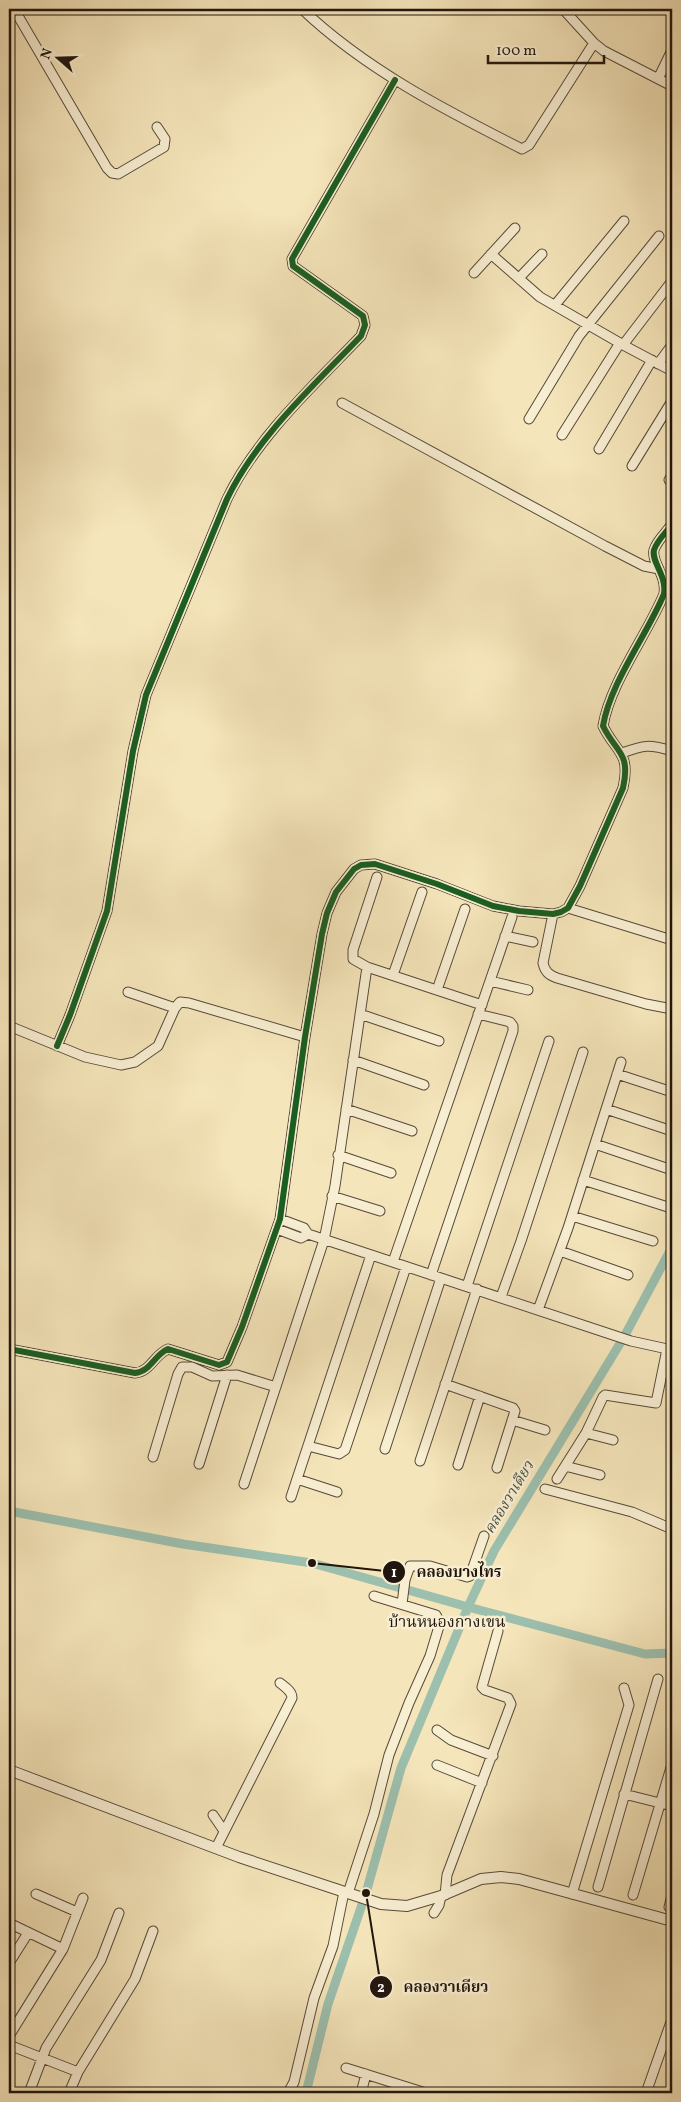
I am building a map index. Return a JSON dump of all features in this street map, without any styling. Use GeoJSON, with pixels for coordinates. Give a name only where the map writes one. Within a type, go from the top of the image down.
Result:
{"type":"FeatureCollection","features":[{"type":"Feature","properties":{"kind":"street"},"geometry":{"type":"LineString","coordinates":[[14,9],[107,168],[112,173],[118,174],[164,147],[165,138],[157,127]]}},
{"type":"Feature","properties":{"kind":"street"},"geometry":{"type":"LineString","coordinates":[[302,9],[318,24],[394,80],[453,114],[522,149],[529,145],[594,43]]}},
{"type":"Feature","properties":{"kind":"street"},"geometry":{"type":"LineString","coordinates":[[563,9],[594,43],[621,61],[672,86]]}},
{"type":"Feature","properties":{"kind":"street"},"geometry":{"type":"LineString","coordinates":[[658,79],[672,50]]}},
{"type":"Feature","properties":{"kind":"street"},"geometry":{"type":"LineString","coordinates":[[56,1046],[70,1015],[107,911],[133,751],[146,695],[223,508],[236,480],[250,461],[294,405],[361,336],[365,325],[362,316],[293,266],[292,259],[394,80]]}},
{"type":"Feature","properties":{"kind":"street"},"geometry":{"type":"LineString","coordinates":[[555,305],[624,221]]}},
{"type":"Feature","properties":{"kind":"street"},"geometry":{"type":"LineString","coordinates":[[474,273],[515,228]]}},
{"type":"Feature","properties":{"kind":"street"},"geometry":{"type":"LineString","coordinates":[[529,419],[579,336],[659,236]]}},
{"type":"Feature","properties":{"kind":"street"},"geometry":{"type":"LineString","coordinates":[[491,254],[540,297],[672,371]]}},
{"type":"Feature","properties":{"kind":"street"},"geometry":{"type":"LineString","coordinates":[[519,278],[542,254]]}},
{"type":"Feature","properties":{"kind":"street"},"geometry":{"type":"LineString","coordinates":[[562,435],[621,344],[672,281]]}},
{"type":"Feature","properties":{"kind":"street"},"geometry":{"type":"LineString","coordinates":[[599,449],[655,362],[672,345]]}},
{"type":"Feature","properties":{"kind":"street"},"geometry":{"type":"LineString","coordinates":[[632,466],[672,401]]}},
{"type":"Feature","properties":{"kind":"street"},"geometry":{"type":"LineString","coordinates":[[342,403],[605,546],[644,566],[659,569]]}},
{"type":"Feature","properties":{"kind":"street"},"geometry":{"type":"LineString","coordinates":[[9,1349],[135,1374],[148,1368],[163,1351],[168,1349],[224,1365],[227,1362],[242,1327],[280,1219],[305,1038],[322,934],[327,913],[336,892],[354,869],[361,865],[375,864],[437,884],[493,906],[519,911],[553,914],[568,908],[580,886],[624,788],[627,772],[622,753],[608,736],[603,726],[605,715],[664,594],[666,584],[654,560],[654,552],[672,524]]}},
{"type":"Feature","properties":{"kind":"street"},"geometry":{"type":"LineString","coordinates":[[622,753],[637,747],[652,745],[672,751]]}},
{"type":"Feature","properties":{"kind":"street"},"geometry":{"type":"LineString","coordinates":[[377,877],[352,955],[353,960],[482,1005]]}},
{"type":"Feature","properties":{"kind":"street"},"geometry":{"type":"LineString","coordinates":[[393,975],[422,892]]}},
{"type":"Feature","properties":{"kind":"street"},"geometry":{"type":"LineString","coordinates":[[568,908],[672,940]]}},
{"type":"Feature","properties":{"kind":"street"},"geometry":{"type":"LineString","coordinates":[[437,990],[465,909]]}},
{"type":"Feature","properties":{"kind":"street"},"geometry":{"type":"LineString","coordinates":[[553,914],[543,963],[544,969],[548,973],[557,978],[646,1004],[672,1009]]}},
{"type":"Feature","properties":{"kind":"street"},"geometry":{"type":"LineString","coordinates":[[393,1262],[512,917]]}},
{"type":"Feature","properties":{"kind":"street"},"geometry":{"type":"LineString","coordinates":[[505,936],[533,942]]}},
{"type":"Feature","properties":{"kind":"street"},"geometry":{"type":"LineString","coordinates":[[244,1484],[324,1240],[367,966]]}},
{"type":"Feature","properties":{"kind":"street"},"geometry":{"type":"LineString","coordinates":[[490,981],[528,990]]}},
{"type":"Feature","properties":{"kind":"street"},"geometry":{"type":"LineString","coordinates":[[128,992],[175,1008]]}},
{"type":"Feature","properties":{"kind":"street"},"geometry":{"type":"LineString","coordinates":[[9,1026],[85,1057],[120,1064],[135,1062],[158,1046],[175,1008],[180,1002],[189,1003],[305,1038]]}},
{"type":"Feature","properties":{"kind":"street"},"geometry":{"type":"LineString","coordinates":[[360,1014],[439,1041]]}},
{"type":"Feature","properties":{"kind":"street"},"geometry":{"type":"LineString","coordinates":[[431,1275],[513,1026],[510,1022],[478,1014]]}},
{"type":"Feature","properties":{"kind":"street"},"geometry":{"type":"LineString","coordinates":[[466,1286],[549,1041]]}},
{"type":"Feature","properties":{"kind":"street"},"geometry":{"type":"LineString","coordinates":[[501,1297],[583,1052]]}},
{"type":"Feature","properties":{"kind":"street"},"geometry":{"type":"LineString","coordinates":[[353,1060],[424,1085]]}},
{"type":"Feature","properties":{"kind":"street"},"geometry":{"type":"LineString","coordinates":[[538,1310],[572,1216],[621,1062]]}},
{"type":"Feature","properties":{"kind":"street"},"geometry":{"type":"LineString","coordinates":[[616,1074],[672,1092]]}},
{"type":"Feature","properties":{"kind":"street"},"geometry":{"type":"LineString","coordinates":[[346,1109],[412,1131]]}},
{"type":"Feature","properties":{"kind":"street"},"geometry":{"type":"LineString","coordinates":[[606,1109],[672,1131]]}},
{"type":"Feature","properties":{"kind":"street"},"geometry":{"type":"LineString","coordinates":[[594,1144],[672,1170]]}},
{"type":"Feature","properties":{"kind":"street"},"geometry":{"type":"LineString","coordinates":[[338,1156],[392,1172]]}},
{"type":"Feature","properties":{"kind":"street"},"geometry":{"type":"LineString","coordinates":[[583,1180],[671,1208]]}},
{"type":"Feature","properties":{"kind":"street"},"geometry":{"type":"LineString","coordinates":[[332,1196],[380,1211]]}},
{"type":"Feature","properties":{"kind":"street"},"geometry":{"type":"LineString","coordinates":[[572,1216],[653,1241]]}},
{"type":"Feature","properties":{"kind":"street"},"geometry":{"type":"LineString","coordinates":[[280,1219],[304,1228],[308,1234],[324,1240],[631,1341],[670,1349],[656,1403],[606,1395],[597,1406],[586,1433],[556,1478]]}},
{"type":"Feature","properties":{"kind":"street"},"geometry":{"type":"LineString","coordinates":[[277,1230],[301,1238],[308,1234]]}},
{"type":"Feature","properties":{"kind":"street"},"geometry":{"type":"LineString","coordinates":[[560,1250],[628,1275]]}},
{"type":"Feature","properties":{"kind":"street"},"geometry":{"type":"LineString","coordinates":[[291,1497],[370,1255]]}},
{"type":"Feature","properties":{"kind":"street"},"geometry":{"type":"LineString","coordinates":[[308,1446],[339,1454],[345,1450],[406,1267]]}},
{"type":"Feature","properties":{"kind":"street"},"geometry":{"type":"LineString","coordinates":[[386,1449],[442,1278]]}},
{"type":"Feature","properties":{"kind":"street"},"geometry":{"type":"LineString","coordinates":[[420,1460],[477,1289]]}},
{"type":"Feature","properties":{"kind":"street"},"geometry":{"type":"LineString","coordinates":[[153,1457],[178,1374],[182,1367],[192,1367],[212,1376],[237,1375],[276,1387]]}},
{"type":"Feature","properties":{"kind":"street"},"geometry":{"type":"LineString","coordinates":[[199,1464],[227,1375]]}},
{"type":"Feature","properties":{"kind":"street"},"geometry":{"type":"LineString","coordinates":[[445,1384],[513,1408],[515,1411],[497,1468]]}},
{"type":"Feature","properties":{"kind":"street"},"geometry":{"type":"LineString","coordinates":[[458,1465],[480,1396]]}},
{"type":"Feature","properties":{"kind":"street"},"geometry":{"type":"LineString","coordinates":[[512,1420],[545,1430]]}},
{"type":"Feature","properties":{"kind":"street"},"geometry":{"type":"LineString","coordinates":[[586,1433],[613,1440]]}},
{"type":"Feature","properties":{"kind":"street"},"geometry":{"type":"LineString","coordinates":[[564,1466],[600,1475]]}},
{"type":"Feature","properties":{"kind":"street"},"geometry":{"type":"LineString","coordinates":[[297,1479],[337,1492]]}},
{"type":"Feature","properties":{"kind":"street"},"geometry":{"type":"LineString","coordinates":[[545,1489],[632,1512],[672,1529]]}},
{"type":"Feature","properties":{"kind":"street"},"geometry":{"type":"LineString","coordinates":[[402,1601],[408,1569],[414,1565],[430,1566],[467,1577],[470,1576],[484,1536]]}},
{"type":"Feature","properties":{"kind":"street"},"geometry":{"type":"LineString","coordinates":[[288,2093],[294,2082],[314,1998],[333,1946],[374,1814],[392,1747],[408,1703],[430,1656],[440,1623],[436,1615],[402,1601],[374,1596]]}},
{"type":"Feature","properties":{"kind":"street"},"geometry":{"type":"LineString","coordinates":[[434,1912],[443,1896],[447,1875],[511,1704],[508,1698],[485,1690],[482,1687],[483,1678],[498,1631]]}},
{"type":"Feature","properties":{"kind":"street"},"geometry":{"type":"LineString","coordinates":[[598,1887],[658,1679]]}},
{"type":"Feature","properties":{"kind":"street"},"geometry":{"type":"LineString","coordinates":[[216,1848],[292,1698],[289,1690],[280,1683]]}},
{"type":"Feature","properties":{"kind":"street"},"geometry":{"type":"LineString","coordinates":[[572,1894],[629,1705],[624,1688]]}},
{"type":"Feature","properties":{"kind":"street"},"geometry":{"type":"LineString","coordinates":[[438,1730],[451,1740],[493,1756]]}},
{"type":"Feature","properties":{"kind":"street"},"geometry":{"type":"LineString","coordinates":[[633,1895],[672,1764]]}},
{"type":"Feature","properties":{"kind":"street"},"geometry":{"type":"LineString","coordinates":[[437,1765],[482,1783]]}},
{"type":"Feature","properties":{"kind":"street"},"geometry":{"type":"LineString","coordinates":[[9,1770],[216,1848],[349,1894],[393,1906],[407,1906],[443,1896],[481,1879],[501,1877],[519,1879],[672,1921]]}},
{"type":"Feature","properties":{"kind":"street"},"geometry":{"type":"LineString","coordinates":[[624,1794],[672,1806]]}},
{"type":"Feature","properties":{"kind":"street"},"geometry":{"type":"LineString","coordinates":[[213,1815],[224,1831]]}},
{"type":"Feature","properties":{"kind":"street"},"geometry":{"type":"LineString","coordinates":[[36,1894],[77,1912]]}},
{"type":"Feature","properties":{"kind":"street"},"geometry":{"type":"LineString","coordinates":[[669,1907],[672,1895]]}},
{"type":"Feature","properties":{"kind":"street"},"geometry":{"type":"LineString","coordinates":[[9,2036],[63,1949],[83,1898]]}},
{"type":"Feature","properties":{"kind":"street"},"geometry":{"type":"LineString","coordinates":[[29,2093],[46,2048],[98,1966],[119,1913]]}},
{"type":"Feature","properties":{"kind":"street"},"geometry":{"type":"LineString","coordinates":[[11,1924],[63,1949]]}},
{"type":"Feature","properties":{"kind":"street"},"geometry":{"type":"LineString","coordinates":[[69,2093],[78,2072],[134,1979],[153,1931]]}},
{"type":"Feature","properties":{"kind":"street"},"geometry":{"type":"LineString","coordinates":[[9,1962],[28,1933]]}},
{"type":"Feature","properties":{"kind":"street"},"geometry":{"type":"LineString","coordinates":[[646,2093],[672,2019]]}},
{"type":"Feature","properties":{"kind":"street"},"geometry":{"type":"LineString","coordinates":[[9,2045],[78,2072]]}},
{"type":"Feature","properties":{"kind":"street"},"geometry":{"type":"LineString","coordinates":[[346,2068],[366,2074],[399,2089],[426,2093]]}},
{"type":"Feature","properties":{"kind":"street"},"geometry":{"type":"LineString","coordinates":[[361,2093],[366,2074]]}},
{"type":"Feature","properties":{"kind":"waterway","name":"คลองวาเดียว"},"geometry":{"type":"LineString","coordinates":[[306,2093],[328,2004],[366,1893],[401,1768],[468,1607],[494,1551],[624,1337],[672,1247]]}},
{"type":"Feature","properties":{"kind":"waterway"},"geometry":{"type":"LineString","coordinates":[[9,1511],[183,1544],[312,1563],[645,1654],[672,1653]]}},
{"type":"Feature","properties":{"kind":"cycle path"},"geometry":{"type":"LineString","coordinates":[[57,1046],[107,911],[133,751],[146,695],[227,499],[239,476],[270,433],[361,336],[365,325],[363,316],[293,266],[292,259],[395,80]]}},
{"type":"Feature","properties":{"kind":"cycle path"},"geometry":{"type":"LineString","coordinates":[[9,1349],[135,1373],[145,1369],[168,1349],[219,1365],[227,1362],[242,1327],[280,1219],[305,1037],[322,934],[327,913],[336,892],[354,869],[361,865],[375,864],[437,884],[493,906],[519,911],[553,914],[568,908],[580,886],[623,788],[625,776],[624,760],[603,726],[613,693],[664,594],[663,581],[655,559],[654,550],[672,524]]}},
{"type":"Feature","properties":{"kind":"place","name":"คลองบางไทร"},"geometry":{"type":"Point","coordinates":[312,1563]}},
{"type":"Feature","properties":{"kind":"place","name":"คลองวาเดียว"},"geometry":{"type":"Point","coordinates":[366,1893]}},
{"type":"Feature","properties":{"kind":"district","name":"บ้านหนองกางเขน"},"geometry":{"type":"Point","coordinates":[447,1623]}}]}
